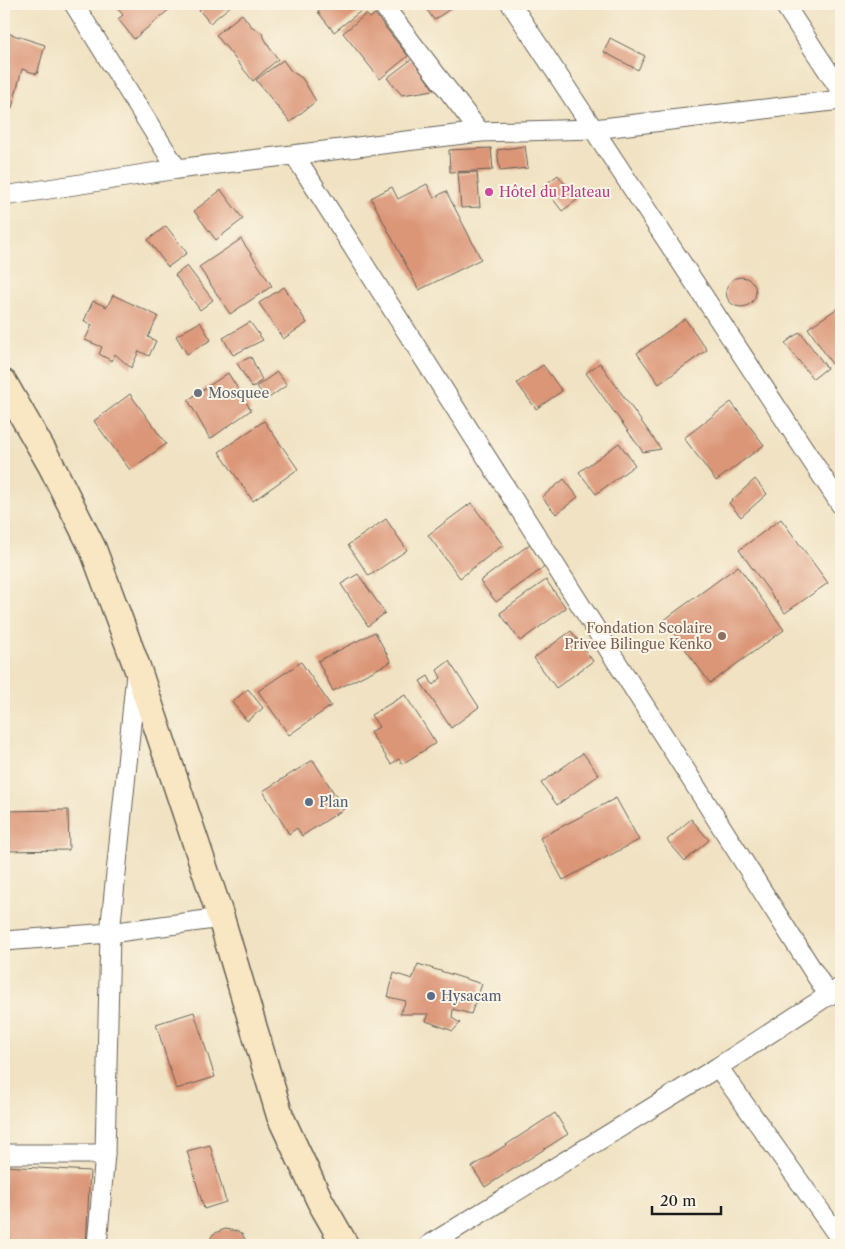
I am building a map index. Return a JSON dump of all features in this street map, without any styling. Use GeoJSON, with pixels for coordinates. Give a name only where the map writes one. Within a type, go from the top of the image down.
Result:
{"type":"FeatureCollection","features":[{"type":"Feature","properties":{"kind":"street"},"geometry":{"type":"LineString","coordinates":[[74,4],[177,169]]}},
{"type":"Feature","properties":{"kind":"street"},"geometry":{"type":"LineString","coordinates":[[382,4],[480,132]]}},
{"type":"Feature","properties":{"kind":"street"},"geometry":{"type":"LineString","coordinates":[[511,4],[841,505]]}},
{"type":"Feature","properties":{"kind":"street"},"geometry":{"type":"LineString","coordinates":[[784,4],[841,91]]}},
{"type":"Feature","properties":{"kind":"street"},"geometry":{"type":"LineString","coordinates":[[4,196],[177,169],[480,132],[594,129],[841,100]]}},
{"type":"Feature","properties":{"kind":"street"},"geometry":{"type":"LineString","coordinates":[[295,156],[835,991],[718,1067],[429,1245]]}},
{"type":"Feature","properties":{"kind":"street"},"geometry":{"type":"LineString","coordinates":[[4,384],[51,465],[93,550],[137,667],[221,918],[280,1116],[320,1201],[345,1245]]}},
{"type":"Feature","properties":{"kind":"street"},"geometry":{"type":"LineString","coordinates":[[97,1245],[106,1154],[110,933],[137,667]]}},
{"type":"Feature","properties":{"kind":"street"},"geometry":{"type":"LineString","coordinates":[[4,941],[110,933],[221,918]]}},
{"type":"Feature","properties":{"kind":"street"},"geometry":{"type":"LineString","coordinates":[[718,1067],[841,1240]]}},
{"type":"Feature","properties":{"kind":"street"},"geometry":{"type":"LineString","coordinates":[[4,1154],[106,1154]]}},
{"type":"Feature","properties":{"kind":"building"},"geometry":{"type":"Polygon","coordinates":[[[114,4],[168,4],[171,8],[134,39],[118,19],[123,15],[114,4]]]}},
{"type":"Feature","properties":{"kind":"building"},"geometry":{"type":"Polygon","coordinates":[[[194,4],[233,4],[210,23],[194,4]]]}},
{"type":"Feature","properties":{"kind":"building"},"geometry":{"type":"Polygon","coordinates":[[[321,4],[364,4],[366,7],[334,32],[318,12],[324,8],[321,4]]]}},
{"type":"Feature","properties":{"kind":"building"},"geometry":{"type":"Polygon","coordinates":[[[423,4],[457,4],[434,20],[423,4]]]}},
{"type":"Feature","properties":{"kind":"building"},"geometry":{"type":"Polygon","coordinates":[[[242,14],[251,26],[262,33],[278,59],[253,81],[216,35],[242,14]]]}},
{"type":"Feature","properties":{"kind":"building"},"geometry":{"type":"Polygon","coordinates":[[[366,14],[370,18],[375,14],[408,56],[380,79],[343,33],[366,14]]]}},
{"type":"Feature","properties":{"kind":"building"},"geometry":{"type":"Polygon","coordinates":[[[4,32],[45,45],[37,74],[22,69],[12,108],[4,105],[4,32]]]}},
{"type":"Feature","properties":{"kind":"building"},"geometry":{"type":"Polygon","coordinates":[[[610,38],[645,56],[638,70],[604,52],[610,38]]]}},
{"type":"Feature","properties":{"kind":"building"},"geometry":{"type":"Polygon","coordinates":[[[412,59],[434,90],[402,95],[387,78],[412,59]]]}},
{"type":"Feature","properties":{"kind":"building"},"geometry":{"type":"Polygon","coordinates":[[[283,60],[291,71],[302,78],[316,101],[290,122],[256,80],[283,60]]]}},
{"type":"Feature","properties":{"kind":"building"},"geometry":{"type":"Polygon","coordinates":[[[525,146],[528,168],[500,171],[497,150],[525,146]]]}},
{"type":"Feature","properties":{"kind":"building"},"geometry":{"type":"Polygon","coordinates":[[[491,148],[493,170],[450,172],[449,150],[491,148]]]}},
{"type":"Feature","properties":{"kind":"building"},"geometry":{"type":"Polygon","coordinates":[[[477,172],[480,207],[461,208],[458,173],[477,172]]]}},
{"type":"Feature","properties":{"kind":"building"},"geometry":{"type":"Polygon","coordinates":[[[558,175],[577,200],[562,211],[543,186],[558,175]]]}},
{"type":"Feature","properties":{"kind":"building"},"geometry":{"type":"Polygon","coordinates":[[[427,184],[434,198],[446,191],[481,259],[419,290],[371,198],[392,187],[398,199],[427,184]]]}},
{"type":"Feature","properties":{"kind":"building"},"geometry":{"type":"Polygon","coordinates":[[[221,190],[243,219],[216,240],[194,211],[221,190]]]}},
{"type":"Feature","properties":{"kind":"building"},"geometry":{"type":"Polygon","coordinates":[[[166,226],[187,253],[168,267],[148,240],[166,226]]]}},
{"type":"Feature","properties":{"kind":"building"},"geometry":{"type":"Polygon","coordinates":[[[241,239],[272,286],[230,314],[199,267],[241,239]]]}},
{"type":"Feature","properties":{"kind":"building"},"geometry":{"type":"Polygon","coordinates":[[[187,266],[213,300],[200,310],[175,275],[187,266]]]}},
{"type":"Feature","properties":{"kind":"building"},"geometry":{"type":"Polygon","coordinates":[[[741,277],[752,281],[756,292],[752,303],[741,307],[730,303],[726,292],[730,281],[741,277]]]}},
{"type":"Feature","properties":{"kind":"building"},"geometry":{"type":"Polygon","coordinates":[[[284,287],[307,323],[283,339],[259,303],[284,287]]]}},
{"type":"Feature","properties":{"kind":"building"},"geometry":{"type":"Polygon","coordinates":[[[113,295],[158,316],[148,337],[156,341],[149,356],[139,351],[131,368],[115,354],[112,361],[99,354],[102,347],[85,340],[92,325],[84,321],[93,301],[107,307],[113,295]]]}},
{"type":"Feature","properties":{"kind":"building"},"geometry":{"type":"Polygon","coordinates":[[[841,306],[841,367],[836,370],[808,328],[841,306]]]}},
{"type":"Feature","properties":{"kind":"building"},"geometry":{"type":"Polygon","coordinates":[[[685,319],[707,350],[659,384],[637,353],[685,319]]]}},
{"type":"Feature","properties":{"kind":"building"},"geometry":{"type":"Polygon","coordinates":[[[200,322],[211,340],[187,354],[176,336],[200,322]]]}},
{"type":"Feature","properties":{"kind":"building"},"geometry":{"type":"Polygon","coordinates":[[[250,322],[263,340],[233,355],[223,338],[250,322]]]}},
{"type":"Feature","properties":{"kind":"building"},"geometry":{"type":"Polygon","coordinates":[[[800,332],[827,368],[813,379],[785,343],[800,332]]]}},
{"type":"Feature","properties":{"kind":"building"},"geometry":{"type":"Polygon","coordinates":[[[251,357],[262,380],[252,388],[237,363],[251,357]]]}},
{"type":"Feature","properties":{"kind":"building"},"geometry":{"type":"Polygon","coordinates":[[[600,363],[661,449],[643,452],[586,373],[600,363]]]}},
{"type":"Feature","properties":{"kind":"building"},"geometry":{"type":"Polygon","coordinates":[[[543,365],[562,391],[536,409],[517,383],[543,365]]]}},
{"type":"Feature","properties":{"kind":"building"},"geometry":{"type":"Polygon","coordinates":[[[277,372],[287,385],[266,400],[257,386],[277,372]]]}},
{"type":"Feature","properties":{"kind":"building"},"geometry":{"type":"Polygon","coordinates":[[[228,373],[251,410],[210,439],[188,400],[228,373]]]}},
{"type":"Feature","properties":{"kind":"building"},"geometry":{"type":"Polygon","coordinates":[[[130,394],[166,444],[130,470],[94,421],[130,394]]]}},
{"type":"Feature","properties":{"kind":"building"},"geometry":{"type":"Polygon","coordinates":[[[731,402],[764,445],[716,481],[684,438],[731,402]]]}},
{"type":"Feature","properties":{"kind":"building"},"geometry":{"type":"Polygon","coordinates":[[[264,421],[298,469],[253,501],[219,452],[264,421]]]}},
{"type":"Feature","properties":{"kind":"building"},"geometry":{"type":"Polygon","coordinates":[[[619,443],[635,465],[596,494],[579,472],[619,443]]]}},
{"type":"Feature","properties":{"kind":"building"},"geometry":{"type":"Polygon","coordinates":[[[564,479],[578,497],[556,514],[542,497],[564,479]]]}},
{"type":"Feature","properties":{"kind":"building"},"geometry":{"type":"Polygon","coordinates":[[[755,479],[767,494],[741,517],[729,503],[755,479]]]}},
{"type":"Feature","properties":{"kind":"building"},"geometry":{"type":"Polygon","coordinates":[[[471,503],[503,545],[460,578],[428,535],[471,503]]]}},
{"type":"Feature","properties":{"kind":"building"},"geometry":{"type":"Polygon","coordinates":[[[386,519],[407,550],[369,576],[348,545],[386,519]]]}},
{"type":"Feature","properties":{"kind":"building"},"geometry":{"type":"Polygon","coordinates":[[[781,519],[828,583],[785,613],[739,550],[781,519]]]}},
{"type":"Feature","properties":{"kind":"building"},"geometry":{"type":"Polygon","coordinates":[[[530,544],[546,566],[496,602],[480,581],[530,544]]]}},
{"type":"Feature","properties":{"kind":"building"},"geometry":{"type":"Polygon","coordinates":[[[738,566],[784,630],[710,683],[664,620],[738,566]]]}},
{"type":"Feature","properties":{"kind":"building"},"geometry":{"type":"Polygon","coordinates":[[[358,574],[385,613],[368,626],[341,584],[358,574]]]}},
{"type":"Feature","properties":{"kind":"building"},"geometry":{"type":"Polygon","coordinates":[[[546,580],[566,608],[520,641],[500,613],[546,580]]]}},
{"type":"Feature","properties":{"kind":"building"},"geometry":{"type":"Polygon","coordinates":[[[571,631],[593,661],[556,688],[534,658],[571,631]]]}},
{"type":"Feature","properties":{"kind":"building"},"geometry":{"type":"Polygon","coordinates":[[[375,632],[391,662],[333,691],[318,661],[375,632]]]}},
{"type":"Feature","properties":{"kind":"building"},"geometry":{"type":"Polygon","coordinates":[[[449,661],[479,707],[451,728],[420,681],[428,676],[433,685],[441,678],[437,670],[449,661]]]}},
{"type":"Feature","properties":{"kind":"building"},"geometry":{"type":"Polygon","coordinates":[[[301,662],[331,706],[289,735],[258,691],[301,662]]]}},
{"type":"Feature","properties":{"kind":"building"},"geometry":{"type":"Polygon","coordinates":[[[248,689],[263,708],[247,721],[232,702],[248,689]]]}},
{"type":"Feature","properties":{"kind":"building"},"geometry":{"type":"Polygon","coordinates":[[[405,695],[436,743],[402,764],[399,759],[391,764],[370,732],[379,727],[371,715],[405,695]]]}},
{"type":"Feature","properties":{"kind":"building"},"geometry":{"type":"Polygon","coordinates":[[[583,753],[599,775],[557,805],[541,783],[583,753]]]}},
{"type":"Feature","properties":{"kind":"building"},"geometry":{"type":"Polygon","coordinates":[[[313,760],[344,809],[302,836],[297,828],[289,834],[263,791],[313,760]]]}},
{"type":"Feature","properties":{"kind":"building"},"geometry":{"type":"Polygon","coordinates":[[[616,798],[639,840],[563,880],[540,838],[616,798]]]}},
{"type":"Feature","properties":{"kind":"building"},"geometry":{"type":"Polygon","coordinates":[[[68,810],[69,850],[4,851],[4,811],[68,810]]]}},
{"type":"Feature","properties":{"kind":"building"},"geometry":{"type":"Polygon","coordinates":[[[691,819],[709,840],[685,861],[667,840],[691,819]]]}},
{"type":"Feature","properties":{"kind":"building","name":"Hysacam"},"geometry":{"type":"Polygon","coordinates":[[[418,964],[482,984],[471,1014],[453,1009],[452,1018],[460,1023],[453,1031],[426,1021],[429,1014],[400,1014],[406,1001],[388,997],[394,973],[412,979],[418,964]]]}},
{"type":"Feature","properties":{"kind":"building"},"geometry":{"type":"Polygon","coordinates":[[[194,1012],[215,1077],[176,1089],[156,1024],[194,1012]]]}},
{"type":"Feature","properties":{"kind":"building"},"geometry":{"type":"Polygon","coordinates":[[[555,1113],[568,1134],[485,1187],[472,1167],[555,1113]]]}},
{"type":"Feature","properties":{"kind":"building"},"geometry":{"type":"Polygon","coordinates":[[[210,1145],[226,1202],[204,1209],[187,1151],[210,1145]]]}},
{"type":"Feature","properties":{"kind":"building"},"geometry":{"type":"Polygon","coordinates":[[[4,1166],[90,1171],[86,1245],[4,1245],[4,1166]]]}},
{"type":"Feature","properties":{"kind":"building"},"geometry":{"type":"Polygon","coordinates":[[[225,1229],[242,1234],[248,1245],[207,1245],[213,1234],[225,1229]]]}},
{"type":"Feature","properties":{"kind":"place","name":"Hôtel du Plateau"},"geometry":{"type":"Point","coordinates":[489,192]}},
{"type":"Feature","properties":{"kind":"place","name":"Mosquee"},"geometry":{"type":"Point","coordinates":[198,393]}},
{"type":"Feature","properties":{"kind":"place","name":"Fondation Scolaire Privee Bilingue Kenko"},"geometry":{"type":"Point","coordinates":[722,636]}},
{"type":"Feature","properties":{"kind":"place","name":"Plan"},"geometry":{"type":"Point","coordinates":[309,802]}},
{"type":"Feature","properties":{"kind":"place","name":"Hysacam"},"geometry":{"type":"Point","coordinates":[431,996]}}]}
